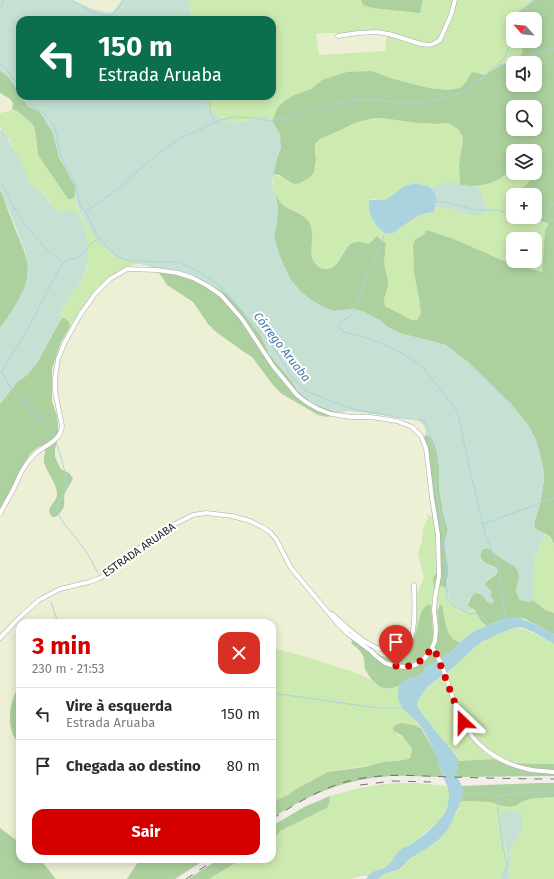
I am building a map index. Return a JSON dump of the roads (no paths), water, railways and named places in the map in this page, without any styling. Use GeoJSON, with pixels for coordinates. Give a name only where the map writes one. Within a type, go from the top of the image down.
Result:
{"type":"FeatureCollection","features":[{"type":"Feature","properties":{"kind":"street"},"geometry":{"type":"LineString","coordinates":[[338,36],[358,32],[376,32],[430,45],[440,40],[453,9],[455,0]]}},
{"type":"Feature","properties":{"kind":"street"},"geometry":{"type":"LineString","coordinates":[[0,514],[27,462],[36,453],[59,436],[62,431],[55,391],[55,378],[58,359],[65,342],[80,315],[95,294],[110,279],[127,269],[157,270],[178,273],[193,278],[221,295],[242,319],[273,366],[306,402],[331,414],[350,417],[371,417],[397,420],[412,427],[421,436],[426,448],[438,535],[439,576],[434,610],[436,629],[435,641],[432,648],[436,653],[459,714],[467,730],[480,744],[501,760],[511,765],[528,770],[554,772]]}},
{"type":"Feature","properties":{"kind":"street","name":"ESTRADA ARUABA"},"geometry":{"type":"LineString","coordinates":[[18,619],[39,600],[60,590],[98,579],[107,574],[152,538],[171,526],[193,515],[206,513],[232,516],[250,521],[270,532],[276,539],[291,568],[337,623],[385,663],[406,667],[414,665],[425,658],[432,648]]}},
{"type":"Feature","properties":{"kind":"street","name":"ESTRADA ARUABA"},"geometry":{"type":"LineString","coordinates":[[324,607],[374,647],[387,651],[393,651],[402,648],[408,643],[412,636],[414,585]]}},
{"type":"Feature","properties":{"kind":"street","name":"ESTRADA ARUABA"},"geometry":{"type":"LineString","coordinates":[[0,638],[16,621]]}},
{"type":"Feature","properties":{"kind":"water"},"geometry":{"type":"Polygon","coordinates":[[[415,183],[430,187],[436,195],[434,212],[416,217],[393,233],[383,231],[374,222],[371,216],[369,205],[370,200],[387,199],[405,186],[415,183]]]}},
{"type":"Feature","properties":{"kind":"water"},"geometry":{"type":"Polygon","coordinates":[[[507,618],[525,620],[551,632],[554,634],[554,644],[526,629],[518,627],[511,629],[482,642],[473,648],[450,670],[424,691],[417,705],[458,758],[458,767],[455,771],[463,788],[462,800],[449,828],[435,842],[408,860],[399,869],[380,876],[378,879],[366,879],[373,872],[386,867],[400,850],[413,843],[430,829],[443,816],[448,803],[448,789],[432,747],[418,723],[402,707],[398,699],[399,687],[401,683],[409,678],[421,674],[424,667],[437,662],[441,657],[451,652],[460,642],[474,631],[507,618]]]}},
{"type":"Feature","properties":{"kind":"waterway"},"geometry":{"type":"LineString","coordinates":[[0,10],[4,0]]}},
{"type":"Feature","properties":{"kind":"waterway"},"geometry":{"type":"LineString","coordinates":[[71,0],[92,12],[104,15],[114,13],[123,0]]}},
{"type":"Feature","properties":{"kind":"waterway"},"geometry":{"type":"LineString","coordinates":[[522,12],[533,0]]}},
{"type":"Feature","properties":{"kind":"waterway"},"geometry":{"type":"LineString","coordinates":[[86,211],[118,189],[151,159],[179,139],[220,120],[235,117],[254,118],[269,121],[301,115],[333,104],[347,101],[370,99],[413,104],[438,100],[468,89],[505,57],[509,48]]}},
{"type":"Feature","properties":{"kind":"waterway"},"geometry":{"type":"LineString","coordinates":[[498,65],[506,64],[554,48]]}},
{"type":"Feature","properties":{"kind":"waterway","name":"Córrego Aruaba"},"geometry":{"type":"LineString","coordinates":[[0,64],[6,69],[16,83]]}},
{"type":"Feature","properties":{"kind":"waterway","name":"Córrego Aruaba"},"geometry":{"type":"LineString","coordinates":[[28,100],[33,107],[45,114],[54,126],[59,151],[75,182],[80,205],[88,216],[98,237],[117,256],[128,261],[178,262],[207,277],[221,287],[268,340],[295,381],[306,391],[353,409],[424,421],[430,434],[435,456],[436,490],[444,534],[447,566],[447,599],[458,608],[470,614],[475,613],[490,624]]}},
{"type":"Feature","properties":{"kind":"waterway"},"geometry":{"type":"LineString","coordinates":[[209,100],[210,109],[215,122]]}},
{"type":"Feature","properties":{"kind":"waterway"},"geometry":{"type":"LineString","coordinates":[[0,182],[17,213],[27,227],[46,249],[62,262]]}},
{"type":"Feature","properties":{"kind":"waterway"},"geometry":{"type":"LineString","coordinates":[[435,202],[449,203],[475,210],[497,210],[506,212]]}},
{"type":"Feature","properties":{"kind":"waterway"},"geometry":{"type":"LineString","coordinates":[[542,217],[554,203]]}},
{"type":"Feature","properties":{"kind":"waterway"},"geometry":{"type":"LineString","coordinates":[[542,217],[554,220]]}},
{"type":"Feature","properties":{"kind":"waterway"},"geometry":{"type":"LineString","coordinates":[[385,232],[377,255],[366,278],[355,310],[350,316],[339,323],[339,328],[344,332],[371,339],[398,351],[418,363],[456,410],[485,534],[499,568],[505,618]]}},
{"type":"Feature","properties":{"kind":"waterway"},"geometry":{"type":"LineString","coordinates":[[0,374],[29,327],[61,265],[66,261],[79,257],[84,253],[90,244],[98,239]]}},
{"type":"Feature","properties":{"kind":"waterway"},"geometry":{"type":"LineString","coordinates":[[2,371],[11,388],[40,418],[54,437]]}},
{"type":"Feature","properties":{"kind":"waterway"},"geometry":{"type":"LineString","coordinates":[[56,442],[67,483],[66,489],[58,505],[59,516],[84,549],[98,573]]}},
{"type":"Feature","properties":{"kind":"waterway"},"geometry":{"type":"LineString","coordinates":[[483,524],[554,498]]}},
{"type":"Feature","properties":{"kind":"waterway"},"geometry":{"type":"LineString","coordinates":[[51,602],[57,619]]}},
{"type":"Feature","properties":{"kind":"waterway"},"geometry":{"type":"LineString","coordinates":[[276,694],[377,708],[402,708]]}},
{"type":"Feature","properties":{"kind":"waterway"},"geometry":{"type":"LineString","coordinates":[[462,793],[488,794],[495,796],[536,792],[554,792]]}},
{"type":"Feature","properties":{"kind":"waterway"},"geometry":{"type":"LineString","coordinates":[[495,796],[497,801],[503,849],[507,862],[502,879]]}},
{"type":"Feature","properties":{"kind":"railway"},"geometry":{"type":"LineString","coordinates":[[276,817],[325,789],[345,782],[371,777],[411,776],[554,779]]}},
{"type":"Feature","properties":{"kind":"railway"},"geometry":{"type":"LineString","coordinates":[[360,785],[393,781],[431,782]]}},
{"type":"Feature","properties":{"kind":"railway"},"geometry":{"type":"LineString","coordinates":[[186,879],[210,863]]}}]}
